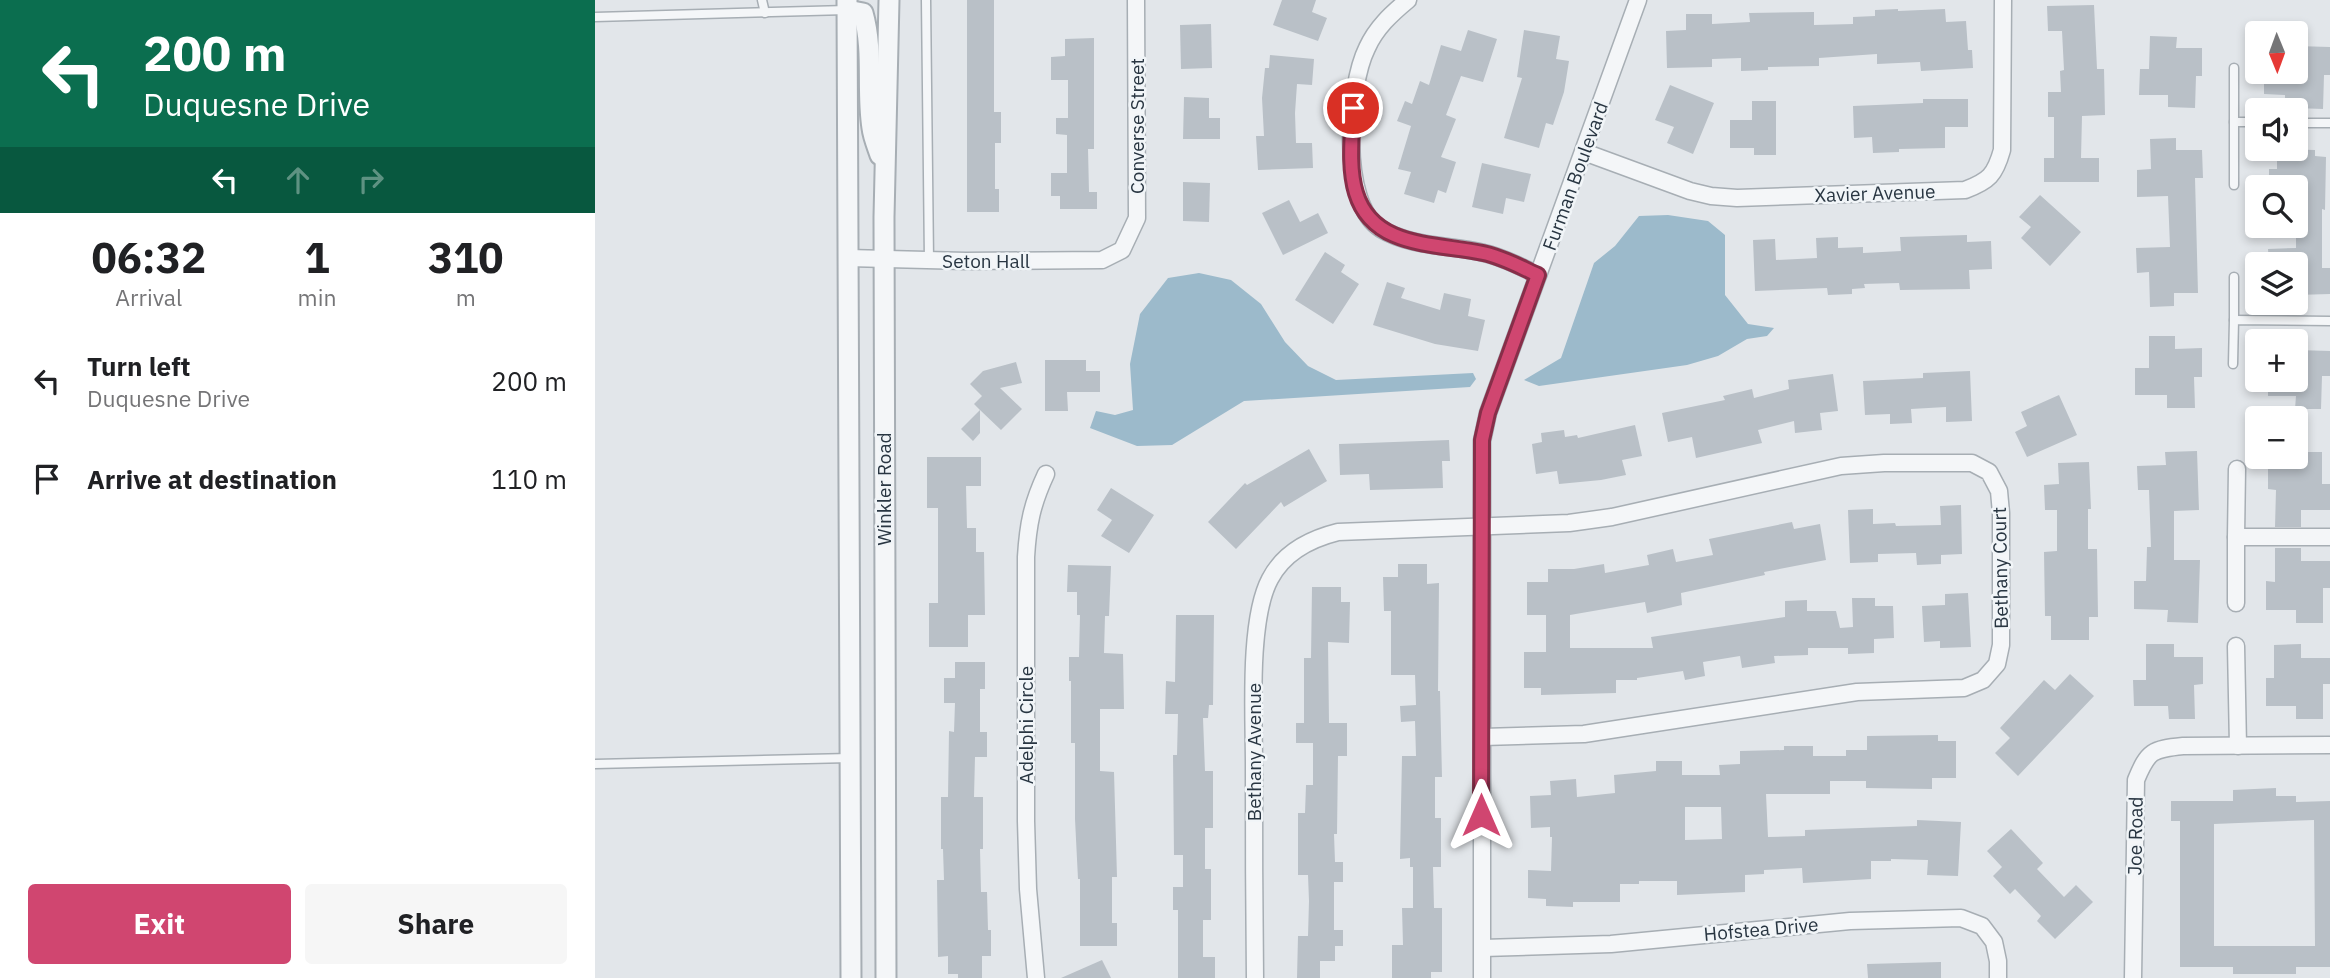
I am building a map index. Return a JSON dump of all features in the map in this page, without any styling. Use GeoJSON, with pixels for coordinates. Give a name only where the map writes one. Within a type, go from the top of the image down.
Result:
{"type":"FeatureCollection","features":[{"type":"Feature","properties":{"kind":"street","name":"Winkler Road"},"geometry":{"type":"LineString","coordinates":[[886,978],[884,260],[889,0]]}},
{"type":"Feature","properties":{"kind":"street","name":"Converse Street"},"geometry":{"type":"LineString","coordinates":[[1122,250],[1137,218],[1136,0]]}},
{"type":"Feature","properties":{"kind":"street"},"geometry":{"type":"LineString","coordinates":[[1408,0],[1378,28],[1363,57],[1354,87],[1353,172],[1355,191],[1363,212],[1378,227],[1397,237],[1485,253],[1538,275]]}},
{"type":"Feature","properties":{"kind":"street","name":"Furman Boulevard"},"geometry":{"type":"LineString","coordinates":[[1482,978],[1482,440],[1488,413],[1638,0]]}},
{"type":"Feature","properties":{"kind":"street","name":"Xavier Avenue"},"geometry":{"type":"LineString","coordinates":[[1584,152],[1690,191],[1711,196],[1737,198],[1965,190],[1984,184],[1997,169],[2002,150],[2003,0]]}},
{"type":"Feature","properties":{"kind":"street","name":"Winkler Road"},"geometry":{"type":"LineString","coordinates":[[847,5],[851,978]]}},
{"type":"Feature","properties":{"kind":"street"},"geometry":{"type":"LineString","coordinates":[[847,5],[863,13],[867,28],[872,130],[885,173]]}},
{"type":"Feature","properties":{"kind":"street","name":"Seton Hall"},"geometry":{"type":"LineString","coordinates":[[848,258],[929,261],[1102,260],[1122,250]]}},
{"type":"Feature","properties":{"kind":"street","name":"Bethany Court"},"geometry":{"type":"LineString","coordinates":[[1306,543],[1338,532],[1569,523],[1612,517],[1841,467],[1911,462],[1972,463],[1989,472],[1999,491],[2001,645],[1997,664],[1983,680],[1965,688],[1857,692],[1596,733],[1483,737]]}},
{"type":"Feature","properties":{"kind":"street"},"geometry":{"type":"LineString","coordinates":[[2236,603],[2237,469]]}},
{"type":"Feature","properties":{"kind":"street","name":"Adelphi Circle"},"geometry":{"type":"LineString","coordinates":[[1036,978],[1028,889],[1026,821],[1027,528],[1033,504],[1046,474]]}},
{"type":"Feature","properties":{"kind":"street"},"geometry":{"type":"LineString","coordinates":[[2236,537],[2330,537]]}},
{"type":"Feature","properties":{"kind":"street","name":"Bethany Avenue"},"geometry":{"type":"LineString","coordinates":[[1255,978],[1254,710],[1258,622],[1262,599],[1270,579],[1282,562],[1306,543]]}},
{"type":"Feature","properties":{"kind":"street"},"geometry":{"type":"LineString","coordinates":[[2236,646],[2238,746]]}},
{"type":"Feature","properties":{"kind":"street","name":"Joe Road"},"geometry":{"type":"LineString","coordinates":[[2133,978],[2136,780],[2146,757],[2163,748],[2330,746]]}},
{"type":"Feature","properties":{"kind":"street","name":"Hofstea Drive"},"geometry":{"type":"LineString","coordinates":[[1483,948],[1611,944],[1838,922],[1961,918],[1982,926],[1994,942],[1998,978]]}},
{"type":"Feature","properties":{"kind":"lane"},"geometry":{"type":"LineString","coordinates":[[762,0],[765,13]]}},
{"type":"Feature","properties":{"kind":"lane"},"geometry":{"type":"LineString","coordinates":[[926,0],[929,261]]}},
{"type":"Feature","properties":{"kind":"lane"},"geometry":{"type":"LineString","coordinates":[[595,17],[765,13],[847,5]]}},
{"type":"Feature","properties":{"kind":"lane"},"geometry":{"type":"LineString","coordinates":[[2234,68],[2234,185]]}},
{"type":"Feature","properties":{"kind":"lane"},"geometry":{"type":"LineString","coordinates":[[2234,122],[2245,122]]}},
{"type":"Feature","properties":{"kind":"lane"},"geometry":{"type":"LineString","coordinates":[[2308,122],[2330,123]]}},
{"type":"Feature","properties":{"kind":"lane"},"geometry":{"type":"LineString","coordinates":[[2233,364],[2234,277]]}},
{"type":"Feature","properties":{"kind":"lane"},"geometry":{"type":"LineString","coordinates":[[2234,320],[2330,321]]}},
{"type":"Feature","properties":{"kind":"lane"},"geometry":{"type":"LineString","coordinates":[[595,764],[850,758]]}},
{"type":"Feature","properties":{"kind":"water"},"geometry":{"type":"Polygon","coordinates":[[[1668,215],[1708,221],[1725,235],[1725,295],[1748,324],[1774,328],[1767,336],[1747,339],[1718,356],[1687,365],[1539,386],[1524,380],[1561,358],[1594,263],[1615,246],[1639,216],[1668,215]]]}},
{"type":"Feature","properties":{"kind":"water"},"geometry":{"type":"Polygon","coordinates":[[[1199,273],[1231,280],[1261,304],[1285,342],[1308,366],[1336,380],[1473,373],[1476,379],[1470,387],[1244,401],[1172,445],[1137,446],[1090,428],[1096,411],[1115,415],[1133,410],[1130,364],[1140,314],[1168,278],[1199,273]]]}},
{"type":"Feature","properties":{"kind":"building"},"geometry":{"type":"Polygon","coordinates":[[[967,0],[994,0],[994,112],[1001,112],[1001,143],[995,143],[995,189],[999,189],[999,212],[967,212],[967,0]]]}},
{"type":"Feature","properties":{"kind":"building"},"geometry":{"type":"Polygon","coordinates":[[[1282,0],[1316,0],[1312,12],[1327,18],[1318,41],[1273,25],[1282,0]]]}},
{"type":"Feature","properties":{"kind":"building"},"geometry":{"type":"Polygon","coordinates":[[[2094,5],[2097,69],[2104,69],[2105,115],[2082,116],[2081,158],[2099,158],[2099,182],[2044,182],[2044,158],[2054,158],[2054,117],[2048,117],[2048,92],[2061,92],[2060,71],[2064,70],[2062,31],[2048,31],[2047,6],[2094,5]]]}},
{"type":"Feature","properties":{"kind":"building"},"geometry":{"type":"Polygon","coordinates":[[[1945,9],[1946,22],[1966,21],[1968,50],[1972,50],[1973,68],[1921,71],[1920,62],[1877,64],[1877,54],[1819,58],[1819,66],[1768,67],[1768,70],[1741,71],[1741,58],[1712,59],[1712,67],[1667,68],[1666,31],[1686,30],[1686,14],[1712,14],[1712,24],[1750,22],[1749,13],[1814,12],[1814,25],[1853,24],[1853,17],[1875,16],[1875,10],[1945,9]]]}},
{"type":"Feature","properties":{"kind":"building"},"geometry":{"type":"Polygon","coordinates":[[[1211,24],[1212,68],[1181,69],[1180,25],[1211,24]]]}},
{"type":"Feature","properties":{"kind":"building"},"geometry":{"type":"Polygon","coordinates":[[[1468,30],[1497,39],[1483,82],[1461,76],[1446,115],[1456,119],[1441,157],[1456,162],[1446,193],[1438,190],[1434,203],[1404,194],[1411,172],[1398,169],[1411,126],[1397,121],[1405,101],[1412,104],[1420,81],[1429,85],[1441,45],[1461,51],[1468,30]]]}},
{"type":"Feature","properties":{"kind":"building"},"geometry":{"type":"Polygon","coordinates":[[[1524,30],[1560,36],[1556,59],[1569,61],[1564,92],[1553,125],[1546,123],[1539,148],[1504,138],[1522,78],[1517,77],[1524,30]]]}},
{"type":"Feature","properties":{"kind":"building"},"geometry":{"type":"Polygon","coordinates":[[[2150,36],[2177,37],[2176,48],[2202,48],[2202,76],[2196,76],[2195,108],[2168,107],[2168,95],[2139,95],[2140,69],[2149,69],[2150,36]]]}},
{"type":"Feature","properties":{"kind":"building"},"geometry":{"type":"Polygon","coordinates":[[[1094,38],[1094,149],[1088,149],[1089,192],[1097,192],[1097,209],[1060,209],[1060,196],[1051,196],[1051,173],[1067,173],[1067,135],[1056,134],[1056,118],[1068,118],[1068,80],[1051,80],[1051,57],[1065,56],[1065,39],[1094,38]]]}},
{"type":"Feature","properties":{"kind":"building"},"geometry":{"type":"Polygon","coordinates":[[[2308,46],[2330,47],[2330,75],[2324,75],[2323,109],[2308,108],[2308,98],[2264,94],[2264,84],[2308,84],[2308,46]]]}},
{"type":"Feature","properties":{"kind":"building"},"geometry":{"type":"Polygon","coordinates":[[[1270,55],[1314,59],[1312,85],[1297,84],[1295,113],[1296,143],[1312,143],[1313,168],[1258,170],[1256,136],[1264,136],[1262,98],[1265,68],[1269,68],[1270,55]]]}},
{"type":"Feature","properties":{"kind":"building"},"geometry":{"type":"Polygon","coordinates":[[[1670,85],[1714,103],[1693,154],[1667,143],[1674,127],[1655,120],[1670,85]]]}},
{"type":"Feature","properties":{"kind":"building"},"geometry":{"type":"Polygon","coordinates":[[[1184,97],[1209,98],[1209,118],[1220,118],[1220,139],[1183,139],[1184,97]]]}},
{"type":"Feature","properties":{"kind":"building"},"geometry":{"type":"Polygon","coordinates":[[[1923,99],[1968,99],[1968,127],[1945,127],[1945,148],[1899,149],[1899,152],[1873,153],[1872,137],[1854,138],[1853,106],[1923,103],[1923,99]]]}},
{"type":"Feature","properties":{"kind":"building"},"geometry":{"type":"Polygon","coordinates":[[[1752,101],[1776,101],[1776,155],[1754,155],[1754,148],[1730,148],[1730,120],[1752,120],[1752,101]]]}},
{"type":"Feature","properties":{"kind":"building"},"geometry":{"type":"Polygon","coordinates":[[[2176,138],[2176,150],[2202,150],[2203,178],[2195,178],[2198,293],[2174,293],[2174,306],[2150,307],[2149,272],[2137,273],[2136,248],[2170,247],[2168,196],[2137,197],[2137,170],[2151,169],[2150,139],[2176,138]]]}},
{"type":"Feature","properties":{"kind":"building"},"geometry":{"type":"Polygon","coordinates":[[[2308,150],[2315,150],[2315,156],[2326,157],[2325,210],[2322,209],[2322,268],[2330,268],[2330,294],[2308,295],[2308,252],[2268,252],[2268,249],[2296,248],[2296,238],[2308,238],[2308,175],[2269,175],[2269,169],[2277,169],[2277,161],[2308,161],[2308,150]]]}},
{"type":"Feature","properties":{"kind":"building"},"geometry":{"type":"Polygon","coordinates":[[[1482,163],[1531,174],[1524,202],[1506,198],[1503,214],[1472,207],[1482,163]]]}},
{"type":"Feature","properties":{"kind":"building"},"geometry":{"type":"Polygon","coordinates":[[[1183,182],[1210,183],[1209,222],[1183,221],[1183,182]]]}},
{"type":"Feature","properties":{"kind":"building"},"geometry":{"type":"Polygon","coordinates":[[[2040,195],[2081,232],[2050,266],[2021,238],[2031,227],[2019,217],[2040,195]]]}},
{"type":"Feature","properties":{"kind":"building"},"geometry":{"type":"Polygon","coordinates":[[[1289,200],[1300,222],[1318,213],[1328,233],[1283,255],[1262,213],[1289,200]]]}},
{"type":"Feature","properties":{"kind":"building"},"geometry":{"type":"Polygon","coordinates":[[[1967,235],[1967,242],[1991,241],[1992,269],[1969,270],[1970,289],[1900,290],[1899,283],[1864,284],[1865,288],[1852,289],[1852,294],[1828,295],[1827,288],[1755,291],[1753,240],[1775,239],[1776,260],[1817,258],[1816,238],[1838,237],[1838,248],[1863,247],[1863,253],[1901,251],[1900,237],[1967,235]]]}},
{"type":"Feature","properties":{"kind":"building"},"geometry":{"type":"Polygon","coordinates":[[[1325,252],[1345,265],[1341,272],[1359,284],[1333,324],[1295,300],[1325,252]]]}},
{"type":"Feature","properties":{"kind":"building"},"geometry":{"type":"Polygon","coordinates":[[[1387,282],[1405,288],[1401,298],[1440,310],[1444,293],[1471,299],[1468,316],[1485,320],[1478,351],[1435,344],[1373,325],[1387,282]]]}},
{"type":"Feature","properties":{"kind":"building"},"geometry":{"type":"Polygon","coordinates":[[[2149,336],[2175,336],[2175,349],[2202,348],[2202,377],[2194,377],[2195,408],[2167,408],[2167,395],[2135,395],[2135,368],[2149,368],[2149,336]]]}},
{"type":"Feature","properties":{"kind":"building"},"geometry":{"type":"Polygon","coordinates":[[[2308,350],[2330,351],[2330,376],[2322,376],[2321,409],[2295,406],[2296,396],[2268,396],[2268,392],[2308,392],[2308,350]]]}},
{"type":"Feature","properties":{"kind":"building"},"geometry":{"type":"Polygon","coordinates":[[[1045,360],[1086,360],[1086,371],[1100,371],[1100,392],[1067,392],[1068,411],[1045,411],[1045,360]]]}},
{"type":"Feature","properties":{"kind":"building"},"geometry":{"type":"Polygon","coordinates":[[[1016,362],[1022,383],[1000,388],[1022,409],[1001,430],[974,404],[982,396],[970,384],[983,371],[1016,362]]]}},
{"type":"Feature","properties":{"kind":"building"},"geometry":{"type":"Polygon","coordinates":[[[1970,371],[1972,421],[1946,422],[1946,407],[1911,409],[1912,423],[1890,424],[1890,414],[1865,415],[1863,381],[1923,378],[1923,373],[1970,371]]]}},
{"type":"Feature","properties":{"kind":"building"},"geometry":{"type":"Polygon","coordinates":[[[1833,374],[1838,411],[1820,413],[1822,430],[1795,433],[1794,421],[1758,430],[1762,443],[1696,458],[1692,437],[1668,442],[1662,413],[1725,400],[1723,396],[1752,389],[1754,398],[1789,389],[1788,380],[1833,374]]]}},
{"type":"Feature","properties":{"kind":"building"},"geometry":{"type":"Polygon","coordinates":[[[2059,395],[2077,435],[2027,457],[2015,432],[2027,426],[2021,412],[2059,395]]]}},
{"type":"Feature","properties":{"kind":"building"},"geometry":{"type":"Polygon","coordinates":[[[980,410],[980,433],[973,441],[961,429],[980,410]]]}},
{"type":"Feature","properties":{"kind":"building"},"geometry":{"type":"Polygon","coordinates":[[[1635,425],[1642,456],[1622,460],[1626,475],[1559,484],[1557,471],[1536,474],[1532,444],[1542,442],[1541,433],[1564,430],[1565,437],[1577,435],[1578,438],[1635,425]]]}},
{"type":"Feature","properties":{"kind":"building"},"geometry":{"type":"Polygon","coordinates":[[[1449,440],[1450,461],[1442,461],[1443,488],[1370,490],[1369,474],[1340,475],[1339,444],[1449,440]]]}},
{"type":"Feature","properties":{"kind":"building"},"geometry":{"type":"Polygon","coordinates":[[[1309,449],[1327,481],[1284,507],[1281,502],[1236,549],[1208,522],[1245,483],[1247,485],[1309,449]]]}},
{"type":"Feature","properties":{"kind":"building"},"geometry":{"type":"Polygon","coordinates":[[[2197,451],[2199,510],[2174,511],[2174,560],[2200,560],[2198,623],[2167,622],[2168,610],[2134,609],[2134,581],[2146,581],[2147,547],[2151,547],[2149,490],[2138,490],[2137,466],[2166,465],[2165,452],[2197,451]]]}},
{"type":"Feature","properties":{"kind":"building"},"geometry":{"type":"Polygon","coordinates":[[[2308,452],[2322,452],[2322,484],[2330,484],[2330,510],[2301,510],[2301,527],[2275,527],[2276,490],[2268,489],[2268,469],[2308,469],[2308,452]]]}},
{"type":"Feature","properties":{"kind":"building"},"geometry":{"type":"Polygon","coordinates":[[[927,457],[981,457],[981,486],[966,486],[967,528],[976,528],[976,552],[984,552],[985,615],[968,615],[968,647],[929,647],[929,603],[938,603],[938,508],[927,508],[927,457]]]}},
{"type":"Feature","properties":{"kind":"building"},"geometry":{"type":"Polygon","coordinates":[[[2089,462],[2091,509],[2088,509],[2088,549],[2097,549],[2098,617],[2089,617],[2089,640],[2051,640],[2051,616],[2045,616],[2044,552],[2057,551],[2057,510],[2045,510],[2044,485],[2059,484],[2058,463],[2089,462]]]}},
{"type":"Feature","properties":{"kind":"building"},"geometry":{"type":"Polygon","coordinates":[[[1111,488],[1154,515],[1129,553],[1101,536],[1112,520],[1097,510],[1111,488]]]}},
{"type":"Feature","properties":{"kind":"building"},"geometry":{"type":"Polygon","coordinates":[[[1961,505],[1962,554],[1941,555],[1941,564],[1917,565],[1916,553],[1878,554],[1878,562],[1850,563],[1848,510],[1873,509],[1873,524],[1941,525],[1940,506],[1961,505]]]}},
{"type":"Feature","properties":{"kind":"building"},"geometry":{"type":"Polygon","coordinates":[[[1792,522],[1794,529],[1820,524],[1826,560],[1681,593],[1682,605],[1647,613],[1645,602],[1570,615],[1570,648],[1653,648],[1651,637],[1785,617],[1785,601],[1807,600],[1807,611],[1836,611],[1840,628],[1853,627],[1852,598],[1875,598],[1875,606],[1893,606],[1894,638],[1874,639],[1874,653],[1848,654],[1848,648],[1808,648],[1808,655],[1774,656],[1775,663],[1742,668],[1740,656],[1703,662],[1705,676],[1685,680],[1683,671],[1637,680],[1616,680],[1616,693],[1541,695],[1541,688],[1524,688],[1524,652],[1546,652],[1546,615],[1527,615],[1527,582],[1548,582],[1548,569],[1574,569],[1604,564],[1605,573],[1649,565],[1647,555],[1673,549],[1676,562],[1713,555],[1709,539],[1792,522]]]}},
{"type":"Feature","properties":{"kind":"building"},"geometry":{"type":"Polygon","coordinates":[[[2275,548],[2301,548],[2301,561],[2330,561],[2330,588],[2323,588],[2323,623],[2296,623],[2296,610],[2266,610],[2266,581],[2275,582],[2275,548]]]}},
{"type":"Feature","properties":{"kind":"building"},"geometry":{"type":"Polygon","coordinates":[[[1398,564],[1427,564],[1427,584],[1439,583],[1438,691],[1442,777],[1435,777],[1435,818],[1441,818],[1441,867],[1433,867],[1434,908],[1442,908],[1442,972],[1431,972],[1431,978],[1392,978],[1392,945],[1403,945],[1402,908],[1413,908],[1413,867],[1410,867],[1410,858],[1400,859],[1402,756],[1416,756],[1415,721],[1401,722],[1400,706],[1416,705],[1415,675],[1391,675],[1391,611],[1384,611],[1383,577],[1398,577],[1398,564]]]}},
{"type":"Feature","properties":{"kind":"building"},"geometry":{"type":"Polygon","coordinates":[[[1068,565],[1111,566],[1104,653],[1123,654],[1124,709],[1100,709],[1100,771],[1114,772],[1117,877],[1112,877],[1112,923],[1117,923],[1117,946],[1080,946],[1075,743],[1071,743],[1069,657],[1079,657],[1080,615],[1077,615],[1077,592],[1067,592],[1068,565]]]}},
{"type":"Feature","properties":{"kind":"building"},"geometry":{"type":"Polygon","coordinates":[[[1312,587],[1341,587],[1341,602],[1350,602],[1349,643],[1328,642],[1329,723],[1347,723],[1347,756],[1338,756],[1337,834],[1334,834],[1335,862],[1343,862],[1343,882],[1334,882],[1334,930],[1343,930],[1343,946],[1335,946],[1335,961],[1320,961],[1320,978],[1297,978],[1298,936],[1308,936],[1309,901],[1308,875],[1298,875],[1298,813],[1305,813],[1306,785],[1313,785],[1313,743],[1296,743],[1296,723],[1304,723],[1304,658],[1311,658],[1312,587]]]}},
{"type":"Feature","properties":{"kind":"building"},"geometry":{"type":"Polygon","coordinates":[[[1968,593],[1971,647],[1940,648],[1940,641],[1924,642],[1922,606],[1945,605],[1945,594],[1968,593]]]}},
{"type":"Feature","properties":{"kind":"building"},"geometry":{"type":"Polygon","coordinates":[[[1176,615],[1214,615],[1213,705],[1209,705],[1208,718],[1203,718],[1205,771],[1213,771],[1213,828],[1205,828],[1205,869],[1211,869],[1211,920],[1203,920],[1203,957],[1215,957],[1215,978],[1178,978],[1178,910],[1173,910],[1173,887],[1183,887],[1183,855],[1174,855],[1173,755],[1177,755],[1178,714],[1165,714],[1166,681],[1175,682],[1176,615]]]}},
{"type":"Feature","properties":{"kind":"building"},"geometry":{"type":"Polygon","coordinates":[[[2146,644],[2174,644],[2174,657],[2203,657],[2203,684],[2194,685],[2195,719],[2169,719],[2168,706],[2134,706],[2133,680],[2146,680],[2146,644]]]}},
{"type":"Feature","properties":{"kind":"building"},"geometry":{"type":"Polygon","coordinates":[[[2301,644],[2301,658],[2330,658],[2330,684],[2323,684],[2323,719],[2296,719],[2296,706],[2266,706],[2266,678],[2274,678],[2274,645],[2301,644]]]}},
{"type":"Feature","properties":{"kind":"building"},"geometry":{"type":"Polygon","coordinates":[[[955,662],[985,662],[985,689],[980,689],[980,732],[987,732],[987,757],[975,757],[974,797],[983,797],[981,892],[987,892],[988,930],[991,930],[991,956],[982,956],[982,978],[958,978],[958,974],[948,974],[948,956],[938,957],[937,880],[944,880],[941,797],[948,797],[949,731],[954,732],[955,703],[944,703],[944,678],[955,678],[955,662]]]}},
{"type":"Feature","properties":{"kind":"building"},"geometry":{"type":"Polygon","coordinates":[[[2070,674],[2094,696],[2018,776],[1995,753],[2010,738],[2000,728],[2044,680],[2055,690],[2070,674]]]}},
{"type":"Feature","properties":{"kind":"building"},"geometry":{"type":"Polygon","coordinates":[[[1938,735],[1938,741],[1956,741],[1956,778],[1932,778],[1932,789],[1866,788],[1866,781],[1830,781],[1830,794],[1766,794],[1768,837],[1805,836],[1805,830],[1917,826],[1917,820],[1961,822],[1958,876],[1927,875],[1928,860],[1891,859],[1871,861],[1871,879],[1803,883],[1802,868],[1764,870],[1764,874],[1745,875],[1745,892],[1677,895],[1677,881],[1639,881],[1639,884],[1620,884],[1620,902],[1573,902],[1573,907],[1546,906],[1546,899],[1528,898],[1528,870],[1551,871],[1550,827],[1531,828],[1530,796],[1551,795],[1550,781],[1576,779],[1577,797],[1615,793],[1614,775],[1656,771],[1656,761],[1682,761],[1682,775],[1720,775],[1719,765],[1740,764],[1740,751],[1813,746],[1813,756],[1846,756],[1846,750],[1867,750],[1867,736],[1938,735]],[[1685,807],[1685,840],[1722,839],[1721,807],[1685,807]]]}},
{"type":"Feature","properties":{"kind":"building"},"geometry":{"type":"Polygon","coordinates":[[[2276,788],[2276,796],[2296,796],[2296,802],[2330,801],[2330,967],[2296,967],[2296,974],[2233,974],[2233,967],[2180,967],[2180,821],[2171,821],[2171,801],[2233,801],[2233,790],[2276,788]],[[2314,820],[2214,824],[2214,946],[2315,946],[2314,820]]]}},
{"type":"Feature","properties":{"kind":"building"},"geometry":{"type":"Polygon","coordinates":[[[2011,829],[2043,863],[2037,869],[2064,897],[2076,885],[2093,902],[2055,939],[2037,921],[2041,916],[2015,889],[2010,894],[1993,876],[2002,867],[1987,851],[2011,829]]]}},
{"type":"Feature","properties":{"kind":"building"},"geometry":{"type":"Polygon","coordinates":[[[1102,960],[1111,978],[1061,978],[1102,960]]]}},
{"type":"Feature","properties":{"kind":"building"},"geometry":{"type":"Polygon","coordinates":[[[1941,962],[1941,978],[1868,978],[1867,964],[1941,962]]]}},
{"type":"Feature","properties":{"kind":"route"},"geometry":{"type":"LineString","coordinates":[[1353,108],[1355,191],[1363,212],[1378,227],[1397,237],[1420,243],[1485,253],[1538,275],[1488,413],[1482,440],[1481,815]]}}]}
